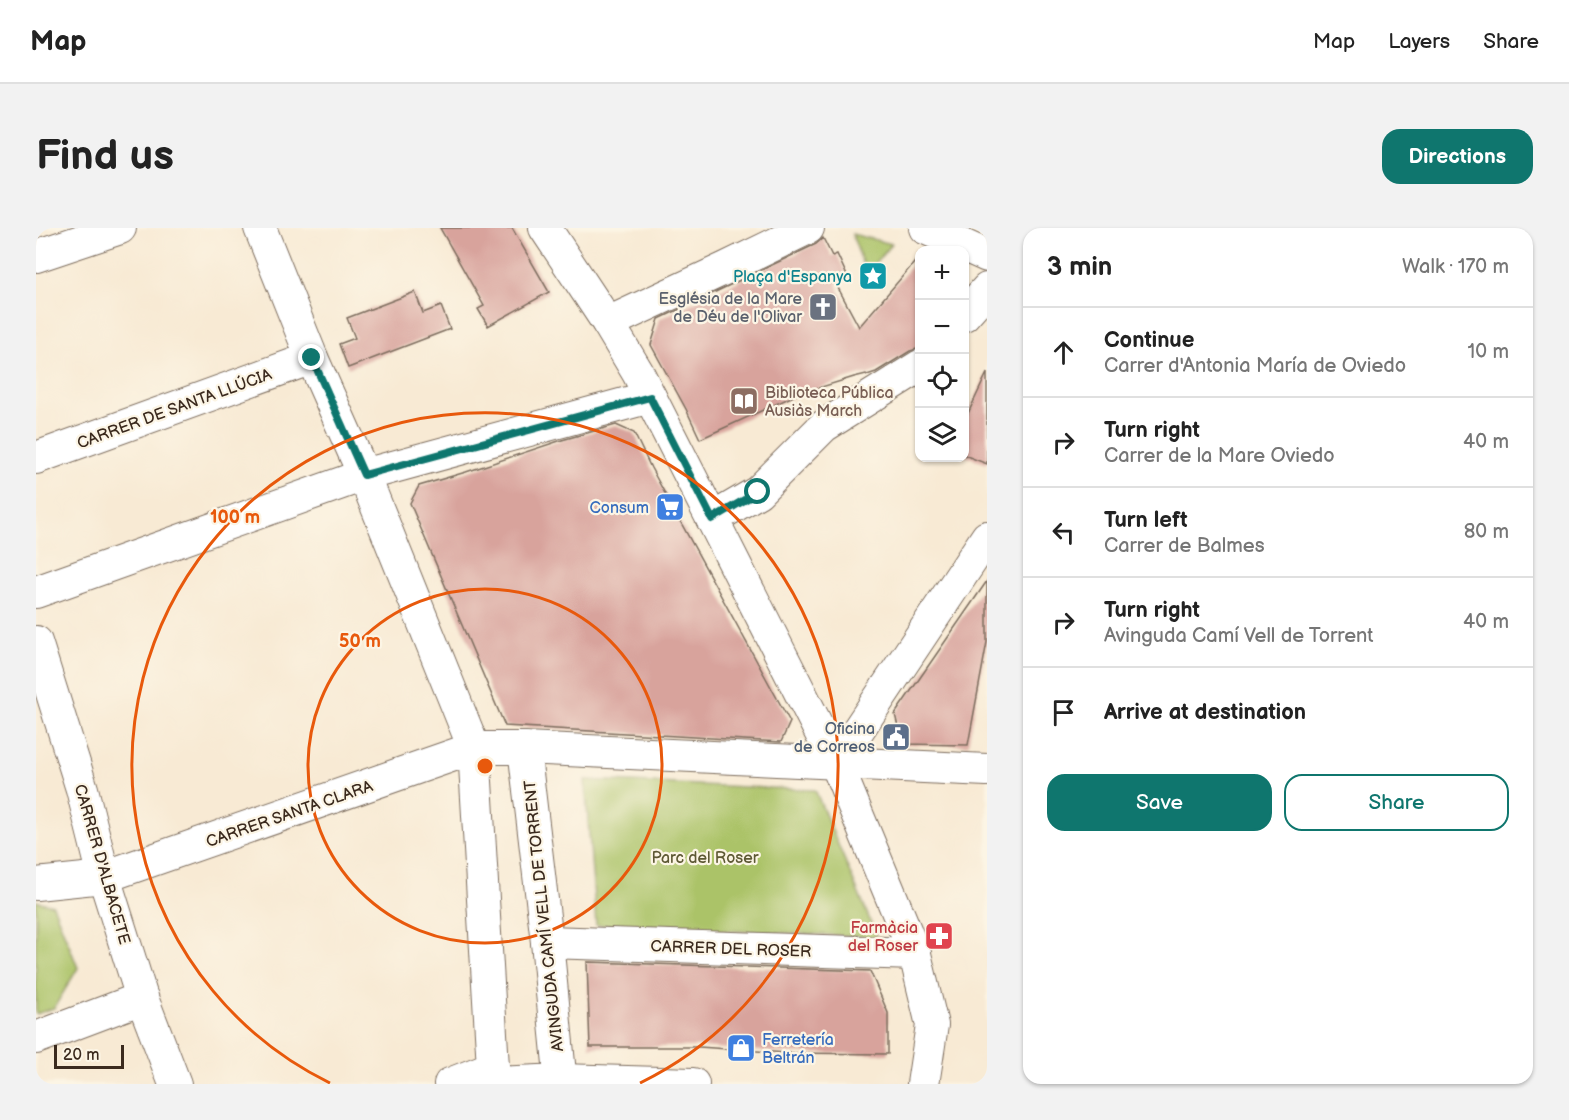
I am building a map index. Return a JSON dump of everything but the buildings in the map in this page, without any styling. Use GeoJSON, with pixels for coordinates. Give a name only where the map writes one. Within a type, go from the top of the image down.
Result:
{"type":"FeatureCollection","features":[{"type":"Feature","properties":{"kind":"street"},"geometry":{"type":"LineString","coordinates":[[36,256],[120,228]]}},
{"type":"Feature","properties":{"kind":"street"},"geometry":{"type":"LineString","coordinates":[[260,228],[312,358],[364,475],[474,748],[494,1078]]}},
{"type":"Feature","properties":{"kind":"street"},"geometry":{"type":"LineString","coordinates":[[545,228],[638,373],[836,763],[915,954],[932,1025],[923,1084]]}},
{"type":"Feature","properties":{"kind":"street"},"geometry":{"type":"LineString","coordinates":[[608,323],[808,228]]}},
{"type":"Feature","properties":{"kind":"street"},"geometry":{"type":"LineString","coordinates":[[925,228],[987,256]]}},
{"type":"Feature","properties":{"kind":"street"},"geometry":{"type":"LineString","coordinates":[[969,309],[987,289]]}},
{"type":"Feature","properties":{"kind":"street","name":"CARRER DE SANTA LLÚCIA"},"geometry":{"type":"LineString","coordinates":[[36,458],[312,358]]}},
{"type":"Feature","properties":{"kind":"street"},"geometry":{"type":"LineString","coordinates":[[712,519],[758,492],[824,426],[915,369]]}},
{"type":"Feature","properties":{"kind":"street"},"geometry":{"type":"LineString","coordinates":[[36,592],[364,475],[650,397]]}},
{"type":"Feature","properties":{"kind":"street"},"geometry":{"type":"LineString","coordinates":[[836,763],[987,537]]}},
{"type":"Feature","properties":{"kind":"street","name":"CARRER D'ALBACETE"},"geometry":{"type":"LineString","coordinates":[[36,642],[82,789],[104,877],[142,998],[175,1084]]}},
{"type":"Feature","properties":{"kind":"street","name":"CARRER SANTA CLARA"},"geometry":{"type":"LineString","coordinates":[[36,884],[104,877],[474,748],[524,748],[987,770]]}},
{"type":"Feature","properties":{"kind":"street","name":"AVINGUDA CAMÍ VELL DE TORRENT"},"geometry":{"type":"LineString","coordinates":[[524,748],[561,1082]]}},
{"type":"Feature","properties":{"kind":"street","name":"CARRER DEL ROSER"},"geometry":{"type":"LineString","coordinates":[[547,942],[915,954]]}},
{"type":"Feature","properties":{"kind":"street"},"geometry":{"type":"LineString","coordinates":[[36,1038],[142,998]]}},
{"type":"Feature","properties":{"kind":"street"},"geometry":{"type":"LineString","coordinates":[[450,1084],[494,1078],[561,1082],[693,1084]]}},
{"type":"Feature","properties":{"kind":"green space"},"geometry":{"type":"Polygon","coordinates":[[[852,234],[892,244],[866,273],[852,234]]]}},
{"type":"Feature","properties":{"kind":"green space","name":"Parc del Roser"},"geometry":{"type":"Polygon","coordinates":[[[585,780],[815,790],[877,937],[596,925],[585,780]]]}},
{"type":"Feature","properties":{"kind":"green space"},"geometry":{"type":"Polygon","coordinates":[[[36,901],[53,905],[78,968],[54,1008],[36,1014],[36,901]]]}},
{"type":"Feature","properties":{"kind":"place","name":"Plaça d'Espanya"},"geometry":{"type":"Point","coordinates":[873,276]}},
{"type":"Feature","properties":{"kind":"place","name":"Església de la Mare de Déu de l'Olivar"},"geometry":{"type":"Point","coordinates":[823,307]}},
{"type":"Feature","properties":{"kind":"place","name":"Biblioteca Pública Ausiàs March"},"geometry":{"type":"Point","coordinates":[744,401]}},
{"type":"Feature","properties":{"kind":"place","name":"Consum"},"geometry":{"type":"Point","coordinates":[670,507]}},
{"type":"Feature","properties":{"kind":"place","name":"Oficina de Correos"},"geometry":{"type":"Point","coordinates":[896,737]}},
{"type":"Feature","properties":{"kind":"place","name":"Farmàcia del Roser"},"geometry":{"type":"Point","coordinates":[939,936]}},
{"type":"Feature","properties":{"kind":"place","name":"Ferretería Beltrán"},"geometry":{"type":"Point","coordinates":[741,1048]}},
{"type":"Feature","properties":{"kind":"route"},"geometry":{"type":"LineString","coordinates":[[312,358],[364,475],[650,397],[712,519],[758,492]]}}]}
